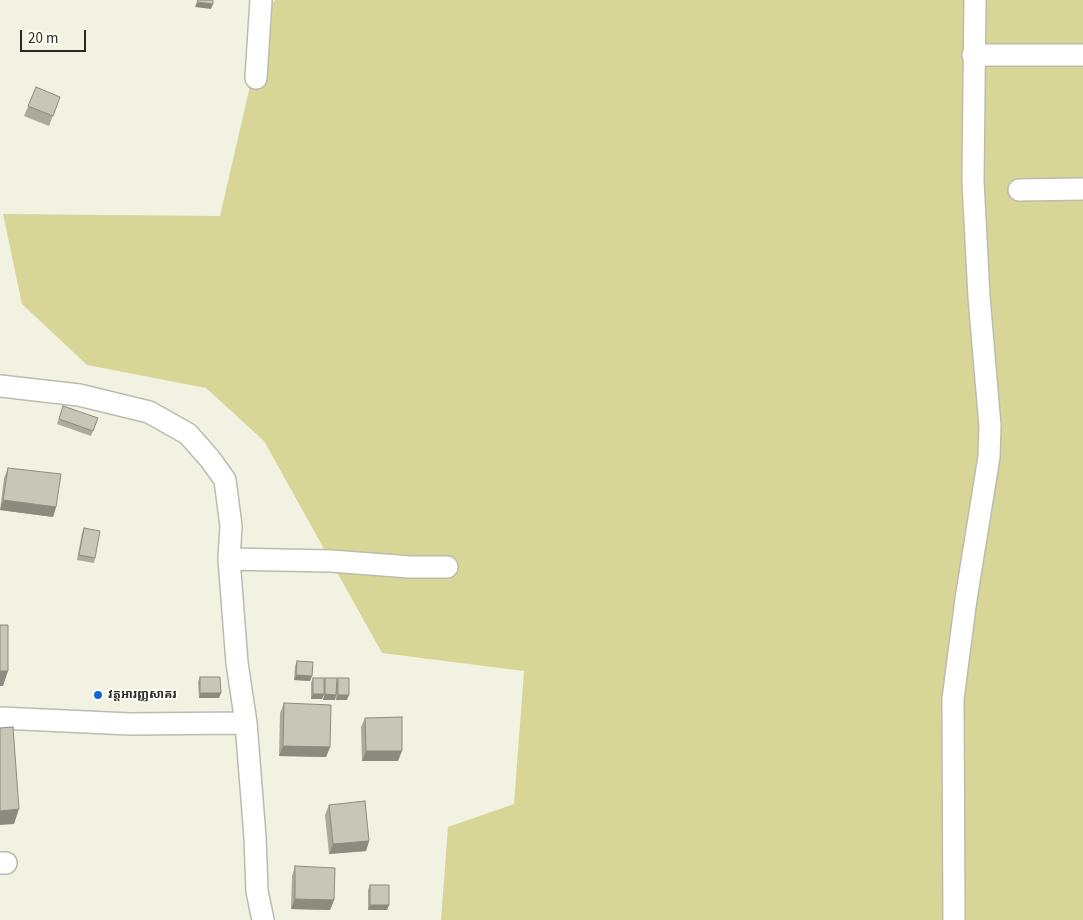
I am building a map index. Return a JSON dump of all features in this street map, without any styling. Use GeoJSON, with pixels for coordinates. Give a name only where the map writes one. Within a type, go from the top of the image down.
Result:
{"type":"FeatureCollection","features":[{"type":"Feature","properties":{"kind":"street"},"geometry":{"type":"LineString","coordinates":[[256,78],[261,0]]}},
{"type":"Feature","properties":{"kind":"street"},"geometry":{"type":"LineString","coordinates":[[954,920],[953,699],[966,599],[989,457],[990,426],[979,298],[973,181],[975,0]]}},
{"type":"Feature","properties":{"kind":"street"},"geometry":{"type":"LineString","coordinates":[[973,55],[1083,55]]}},
{"type":"Feature","properties":{"kind":"street"},"geometry":{"type":"LineString","coordinates":[[1020,190],[1083,189]]}},
{"type":"Feature","properties":{"kind":"street"},"geometry":{"type":"LineString","coordinates":[[0,386],[79,395],[150,412],[188,434],[210,459],[224,480],[231,526],[229,559],[237,663],[246,722],[257,891],[263,920]]}},
{"type":"Feature","properties":{"kind":"street"},"geometry":{"type":"LineString","coordinates":[[229,559],[331,561],[410,567],[447,567]]}},
{"type":"Feature","properties":{"kind":"street"},"geometry":{"type":"LineString","coordinates":[[0,718],[130,724],[246,722]]}},
{"type":"Feature","properties":{"kind":"shaded area"},"geometry":{"type":"Polygon","coordinates":[[[275,0],[1083,0],[1083,920],[441,920],[448,827],[514,804],[524,671],[382,653],[264,441],[206,388],[87,365],[22,304],[3,214],[220,216],[268,8],[275,0]]]}},
{"type":"Feature","properties":{"kind":"building"},"geometry":{"type":"Polygon","coordinates":[[[198,0],[213,0],[213,4],[197,2],[198,0]]]}},
{"type":"Feature","properties":{"kind":"building"},"geometry":{"type":"Polygon","coordinates":[[[36,87],[60,97],[53,116],[28,106],[36,87]]]}},
{"type":"Feature","properties":{"kind":"building"},"geometry":{"type":"Polygon","coordinates":[[[63,406],[98,418],[93,431],[59,419],[63,406]]]}},
{"type":"Feature","properties":{"kind":"building"},"geometry":{"type":"Polygon","coordinates":[[[8,468],[61,474],[56,507],[3,500],[8,468]]]}},
{"type":"Feature","properties":{"kind":"building"},"geometry":{"type":"Polygon","coordinates":[[[84,528],[100,531],[95,558],[79,555],[84,528]]]}},
{"type":"Feature","properties":{"kind":"building"},"geometry":{"type":"Polygon","coordinates":[[[0,625],[8,625],[8,671],[0,671],[0,625]]]}},
{"type":"Feature","properties":{"kind":"building"},"geometry":{"type":"Polygon","coordinates":[[[297,661],[313,662],[312,676],[296,675],[297,661]]]}},
{"type":"Feature","properties":{"kind":"building"},"geometry":{"type":"Polygon","coordinates":[[[200,677],[220,677],[221,693],[200,693],[200,677]]]}},
{"type":"Feature","properties":{"kind":"building"},"geometry":{"type":"Polygon","coordinates":[[[313,678],[324,678],[324,694],[313,694],[313,678]]]}},
{"type":"Feature","properties":{"kind":"building"},"geometry":{"type":"Polygon","coordinates":[[[325,678],[337,678],[336,695],[325,694],[325,678]]]}},
{"type":"Feature","properties":{"kind":"building"},"geometry":{"type":"Polygon","coordinates":[[[338,678],[349,678],[349,695],[338,695],[338,678]]]}},
{"type":"Feature","properties":{"kind":"building"},"geometry":{"type":"Polygon","coordinates":[[[284,703],[331,705],[330,747],[283,746],[284,703]]]}},
{"type":"Feature","properties":{"kind":"building"},"geometry":{"type":"Polygon","coordinates":[[[402,717],[402,751],[366,751],[365,718],[402,717]]]}},
{"type":"Feature","properties":{"kind":"building"},"geometry":{"type":"Polygon","coordinates":[[[13,727],[19,809],[0,811],[0,728],[13,727]]]}},
{"type":"Feature","properties":{"kind":"building"},"geometry":{"type":"Polygon","coordinates":[[[365,801],[369,841],[333,844],[329,805],[365,801]]]}},
{"type":"Feature","properties":{"kind":"building"},"geometry":{"type":"Polygon","coordinates":[[[295,866],[335,868],[334,900],[295,899],[295,866]]]}},
{"type":"Feature","properties":{"kind":"building"},"geometry":{"type":"Polygon","coordinates":[[[370,885],[389,885],[389,905],[370,905],[370,885]]]}},
{"type":"Feature","properties":{"kind":"place","name":"វត្តអារញ្ញសាគរ"},"geometry":{"type":"Point","coordinates":[98,695]}}]}
